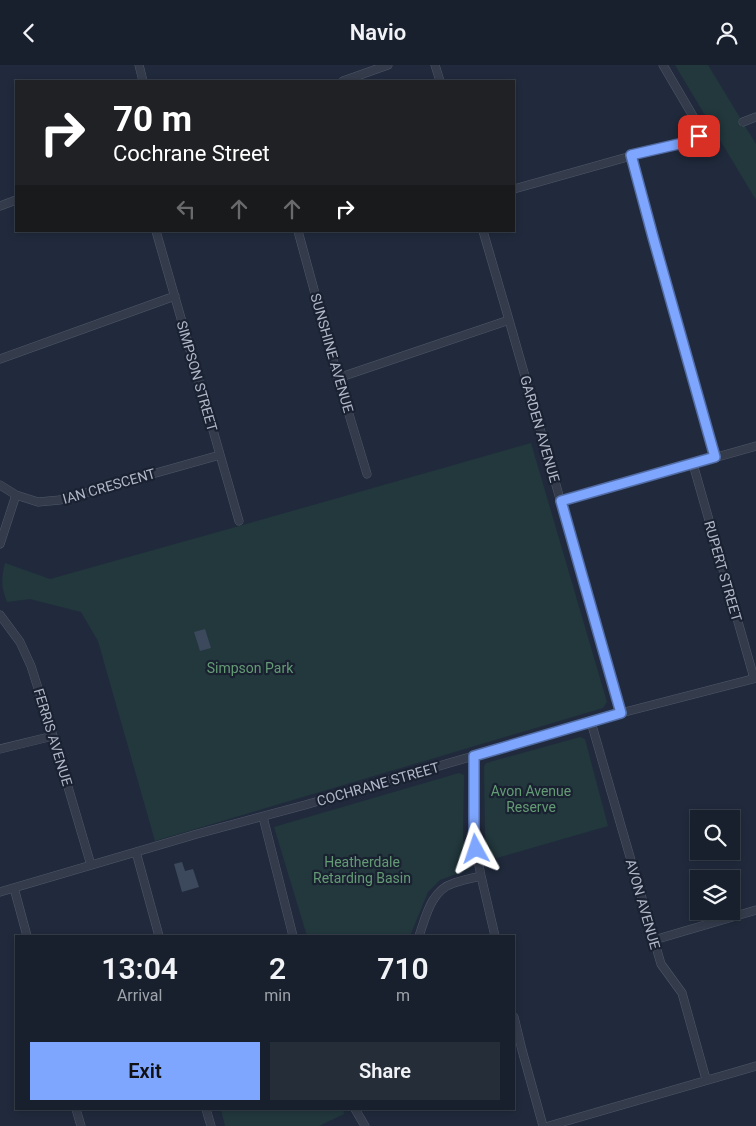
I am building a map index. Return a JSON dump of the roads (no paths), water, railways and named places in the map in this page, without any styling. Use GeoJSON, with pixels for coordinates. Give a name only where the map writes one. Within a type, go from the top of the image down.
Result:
{"type":"FeatureCollection","features":[{"type":"Feature","properties":{"kind":"street"},"geometry":{"type":"LineString","coordinates":[[139,65],[144,80]]}},
{"type":"Feature","properties":{"kind":"street"},"geometry":{"type":"LineString","coordinates":[[346,80],[388,65]]}},
{"type":"Feature","properties":{"kind":"street"},"geometry":{"type":"LineString","coordinates":[[435,65],[440,80]]}},
{"type":"Feature","properties":{"kind":"street"},"geometry":{"type":"LineString","coordinates":[[515,189],[631,155],[683,143],[699,136],[700,128],[663,65]]}},
{"type":"Feature","properties":{"kind":"street"},"geometry":{"type":"LineString","coordinates":[[743,122],[756,117]]}},
{"type":"Feature","properties":{"kind":"street"},"geometry":{"type":"LineString","coordinates":[[631,155],[715,457]]}},
{"type":"Feature","properties":{"kind":"street"},"geometry":{"type":"LineString","coordinates":[[0,206],[15,200]]}},
{"type":"Feature","properties":{"kind":"street","name":"SIMPSON STREET"},"geometry":{"type":"LineString","coordinates":[[156,232],[239,521]]}},
{"type":"Feature","properties":{"kind":"street","name":"SUNSHINE AVENUE"},"geometry":{"type":"LineString","coordinates":[[302,232],[338,378],[367,474]]}},
{"type":"Feature","properties":{"kind":"street","name":"GARDEN AVENUE"},"geometry":{"type":"LineString","coordinates":[[483,232],[621,713]]}},
{"type":"Feature","properties":{"kind":"street"},"geometry":{"type":"LineString","coordinates":[[0,359],[175,296]]}},
{"type":"Feature","properties":{"kind":"street"},"geometry":{"type":"LineString","coordinates":[[338,378],[509,320]]}},
{"type":"Feature","properties":{"kind":"street"},"geometry":{"type":"LineString","coordinates":[[561,501],[756,446]]}},
{"type":"Feature","properties":{"kind":"street","name":"IAN CRESCENT"},"geometry":{"type":"LineString","coordinates":[[0,485],[16,495],[38,502],[60,500],[220,455]]}},
{"type":"Feature","properties":{"kind":"street","name":"RUPERT STREET"},"geometry":{"type":"LineString","coordinates":[[693,465],[755,678]]}},
{"type":"Feature","properties":{"kind":"street"},"geometry":{"type":"LineString","coordinates":[[0,544],[16,495]]}},
{"type":"Feature","properties":{"kind":"street","name":"FERRIS AVENUE"},"geometry":{"type":"LineString","coordinates":[[0,615],[20,643],[31,666],[54,736],[91,865]]}},
{"type":"Feature","properties":{"kind":"street","name":"COCHRANE STREET"},"geometry":{"type":"LineString","coordinates":[[0,892],[621,713],[755,678]]}},
{"type":"Feature","properties":{"kind":"street","name":"AVON AVENUE"},"geometry":{"type":"LineString","coordinates":[[591,722],[661,965],[682,993],[706,1079]]}},
{"type":"Feature","properties":{"kind":"street"},"geometry":{"type":"LineString","coordinates":[[0,749],[54,736]]}},
{"type":"Feature","properties":{"kind":"street"},"geometry":{"type":"LineString","coordinates":[[474,756],[474,839],[495,935]]}},
{"type":"Feature","properties":{"kind":"street"},"geometry":{"type":"LineString","coordinates":[[263,817],[293,935]]}},
{"type":"Feature","properties":{"kind":"street"},"geometry":{"type":"LineString","coordinates":[[136,852],[159,935]]}},
{"type":"Feature","properties":{"kind":"street"},"geometry":{"type":"LineString","coordinates":[[419,935],[432,900],[441,889],[453,883],[481,876]]}},
{"type":"Feature","properties":{"kind":"street"},"geometry":{"type":"LineString","coordinates":[[14,888],[27,935]]}},
{"type":"Feature","properties":{"kind":"street"},"geometry":{"type":"LineString","coordinates":[[654,939],[756,910]]}},
{"type":"Feature","properties":{"kind":"street"},"geometry":{"type":"LineString","coordinates":[[515,1021],[543,1126]]}},
{"type":"Feature","properties":{"kind":"street"},"geometry":{"type":"LineString","coordinates":[[549,1126],[756,1065]]}},
{"type":"Feature","properties":{"kind":"street"},"geometry":{"type":"LineString","coordinates":[[76,1110],[81,1126]]}},
{"type":"Feature","properties":{"kind":"street"},"geometry":{"type":"LineString","coordinates":[[206,1110],[211,1126]]}},
{"type":"Feature","properties":{"kind":"street"},"geometry":{"type":"LineString","coordinates":[[355,1110],[365,1126]]}},
{"type":"Feature","properties":{"kind":"park label","name":"Simpson Park"},"geometry":{"type":"Point","coordinates":[250,668]}},
{"type":"Feature","properties":{"kind":"park label","name":"Avon Avenue Reserve"},"geometry":{"type":"Point","coordinates":[531,799]}},
{"type":"Feature","properties":{"kind":"park label","name":"Heatherdale Retarding Basin"},"geometry":{"type":"Point","coordinates":[362,870]}}]}
